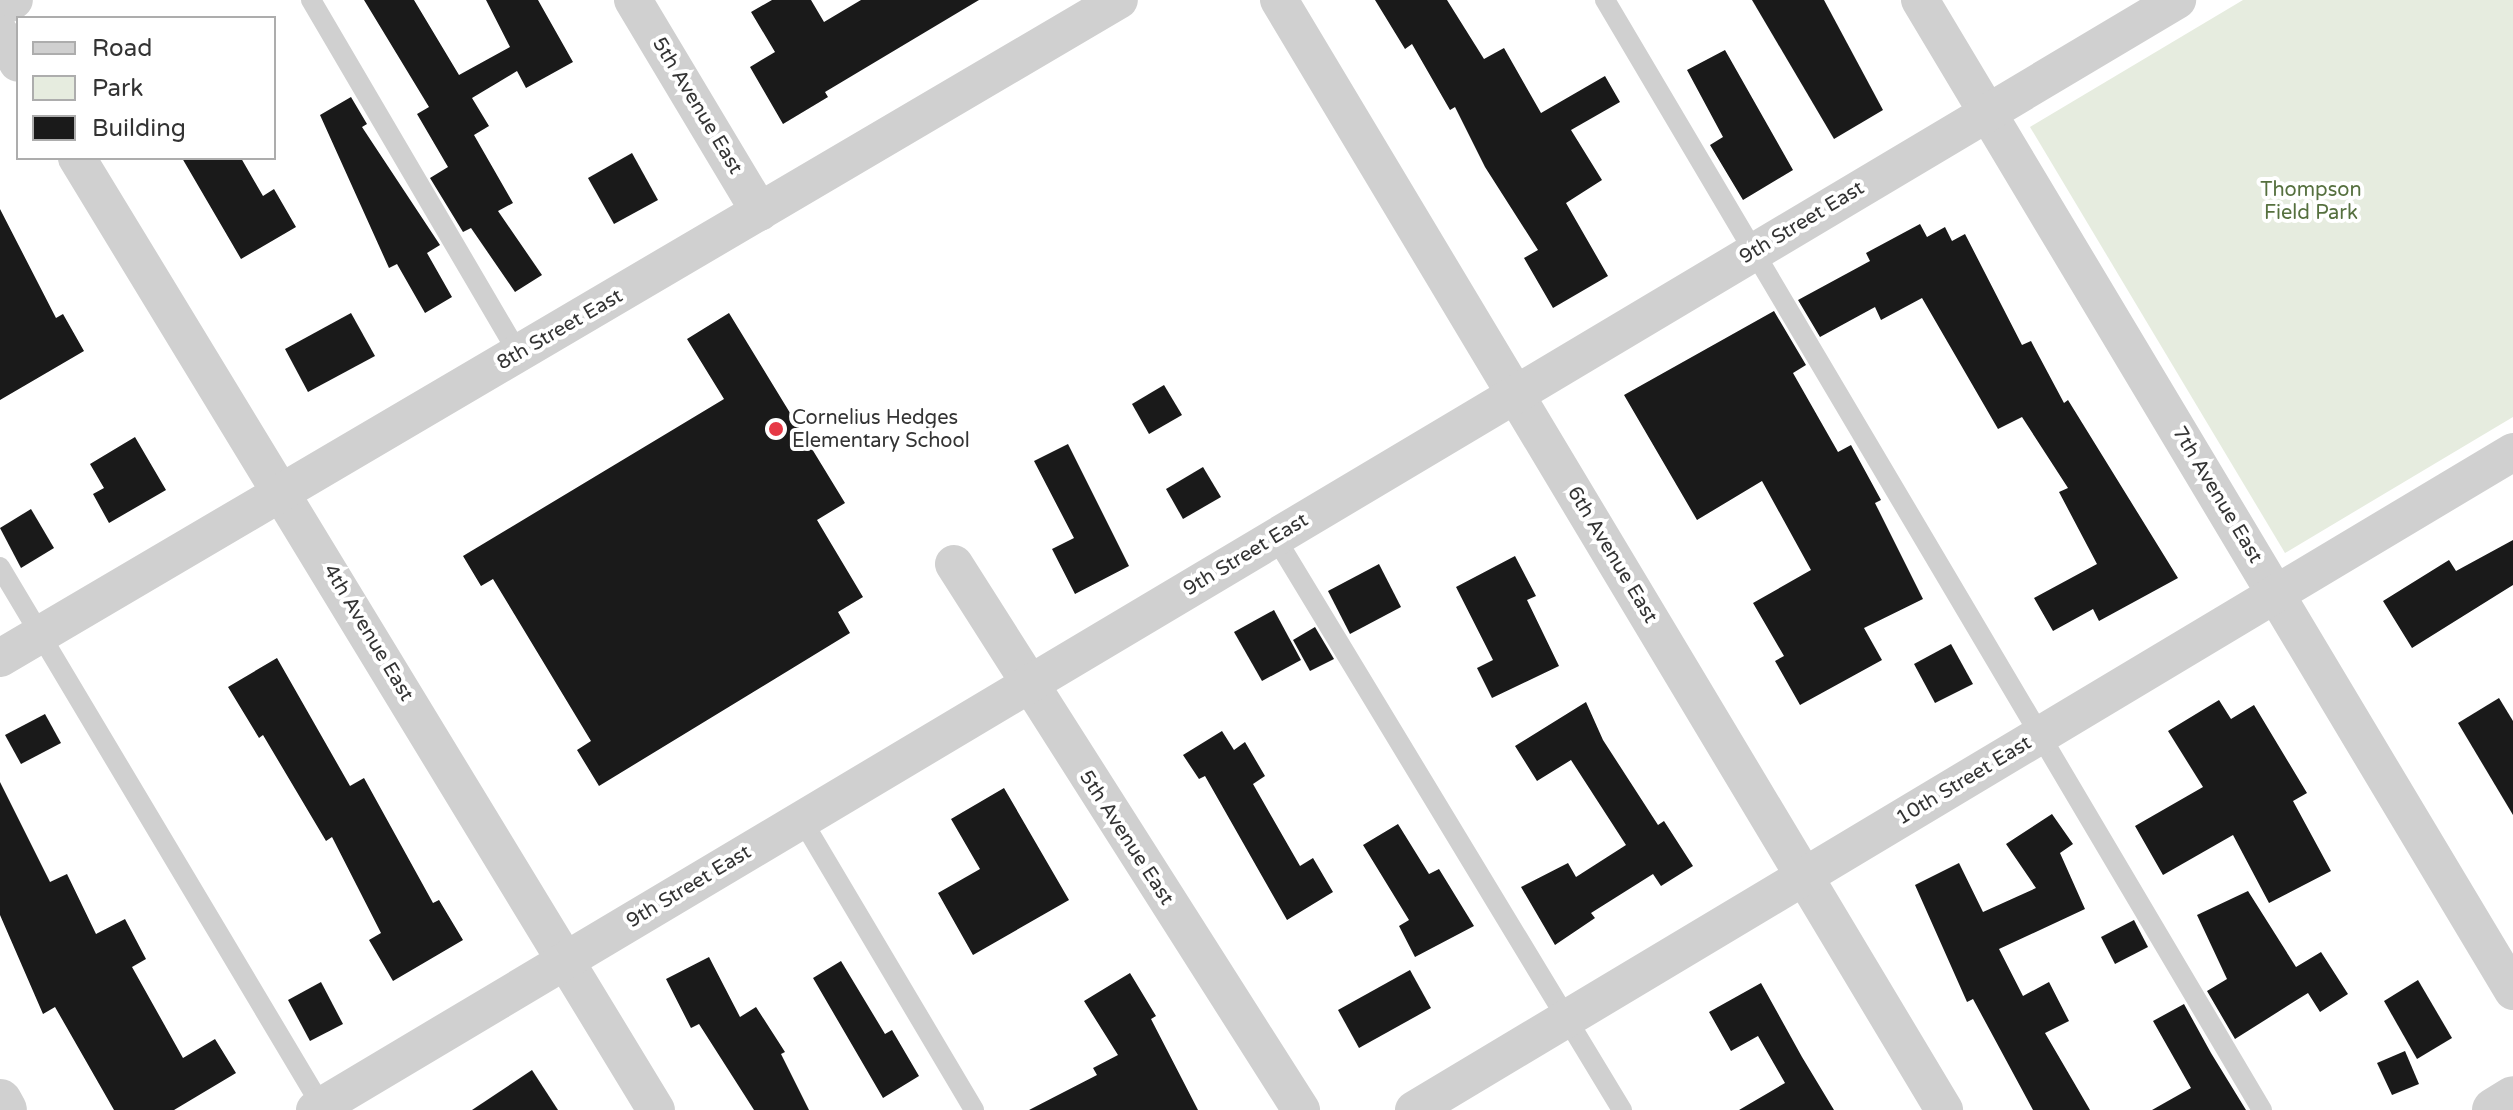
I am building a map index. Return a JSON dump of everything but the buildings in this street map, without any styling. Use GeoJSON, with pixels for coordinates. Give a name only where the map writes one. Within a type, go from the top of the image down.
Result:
{"type":"FeatureCollection","features":[{"type":"Feature","properties":{"kind":"street"},"geometry":{"type":"LineString","coordinates":[[0,8],[14,0]]}},
{"type":"Feature","properties":{"kind":"street","name":"5th Avenue East"},"geometry":{"type":"LineString","coordinates":[[633,0],[760,212]]}},
{"type":"Feature","properties":{"kind":"street","name":"8th Street East"},"geometry":{"type":"LineString","coordinates":[[0,658],[1119,0]]}},
{"type":"Feature","properties":{"kind":"street","name":"6th Avenue East"},"geometry":{"type":"LineString","coordinates":[[1279,0],[1944,1110]]}},
{"type":"Feature","properties":{"kind":"street","name":"7th Avenue East"},"geometry":{"type":"LineString","coordinates":[[1920,0],[2513,991]]}},
{"type":"Feature","properties":{"kind":"street","name":"9th Street East"},"geometry":{"type":"LineString","coordinates":[[320,1109],[2177,0]]}},
{"type":"Feature","properties":{"kind":"street"},"geometry":{"type":"LineString","coordinates":[[0,34],[16,60]]}},
{"type":"Feature","properties":{"kind":"street","name":"4th Avenue East"},"geometry":{"type":"LineString","coordinates":[[78,160],[284,492],[656,1110]]}},
{"type":"Feature","properties":{"kind":"street","name":"10th Street East"},"geometry":{"type":"LineString","coordinates":[[1414,1110],[2513,452]]}},
{"type":"Feature","properties":{"kind":"street","name":"5th Avenue East"},"geometry":{"type":"LineString","coordinates":[[954,564],[1028,685],[1301,1110]]}},
{"type":"Feature","properties":{"kind":"street"},"geometry":{"type":"LineString","coordinates":[[2494,1110],[2513,1098]]}},
{"type":"Feature","properties":{"kind":"street"},"geometry":{"type":"LineString","coordinates":[[0,1101],[5,1110]]}},
{"type":"Feature","properties":{"kind":"lane"},"geometry":{"type":"LineString","coordinates":[[311,0],[519,354]]}},
{"type":"Feature","properties":{"kind":"lane"},"geometry":{"type":"LineString","coordinates":[[1605,0],[1756,250],[2262,1110]]}},
{"type":"Feature","properties":{"kind":"lane"},"geometry":{"type":"LineString","coordinates":[[1275,537],[1622,1110]]}},
{"type":"Feature","properties":{"kind":"lane"},"geometry":{"type":"LineString","coordinates":[[0,567],[320,1109]]}},
{"type":"Feature","properties":{"kind":"lane"},"geometry":{"type":"LineString","coordinates":[[802,820],[974,1110]]}},
{"type":"Feature","properties":{"kind":"green space","name":"Thompson Field Park"},"geometry":{"type":"Polygon","coordinates":[[[2243,0],[2513,0],[2513,417],[2285,553],[2030,127],[2243,0]]]}},
{"type":"Feature","properties":{"kind":"place","name":"Cornelius Hedges Elementary School"},"geometry":{"type":"Point","coordinates":[776,429]}}]}
